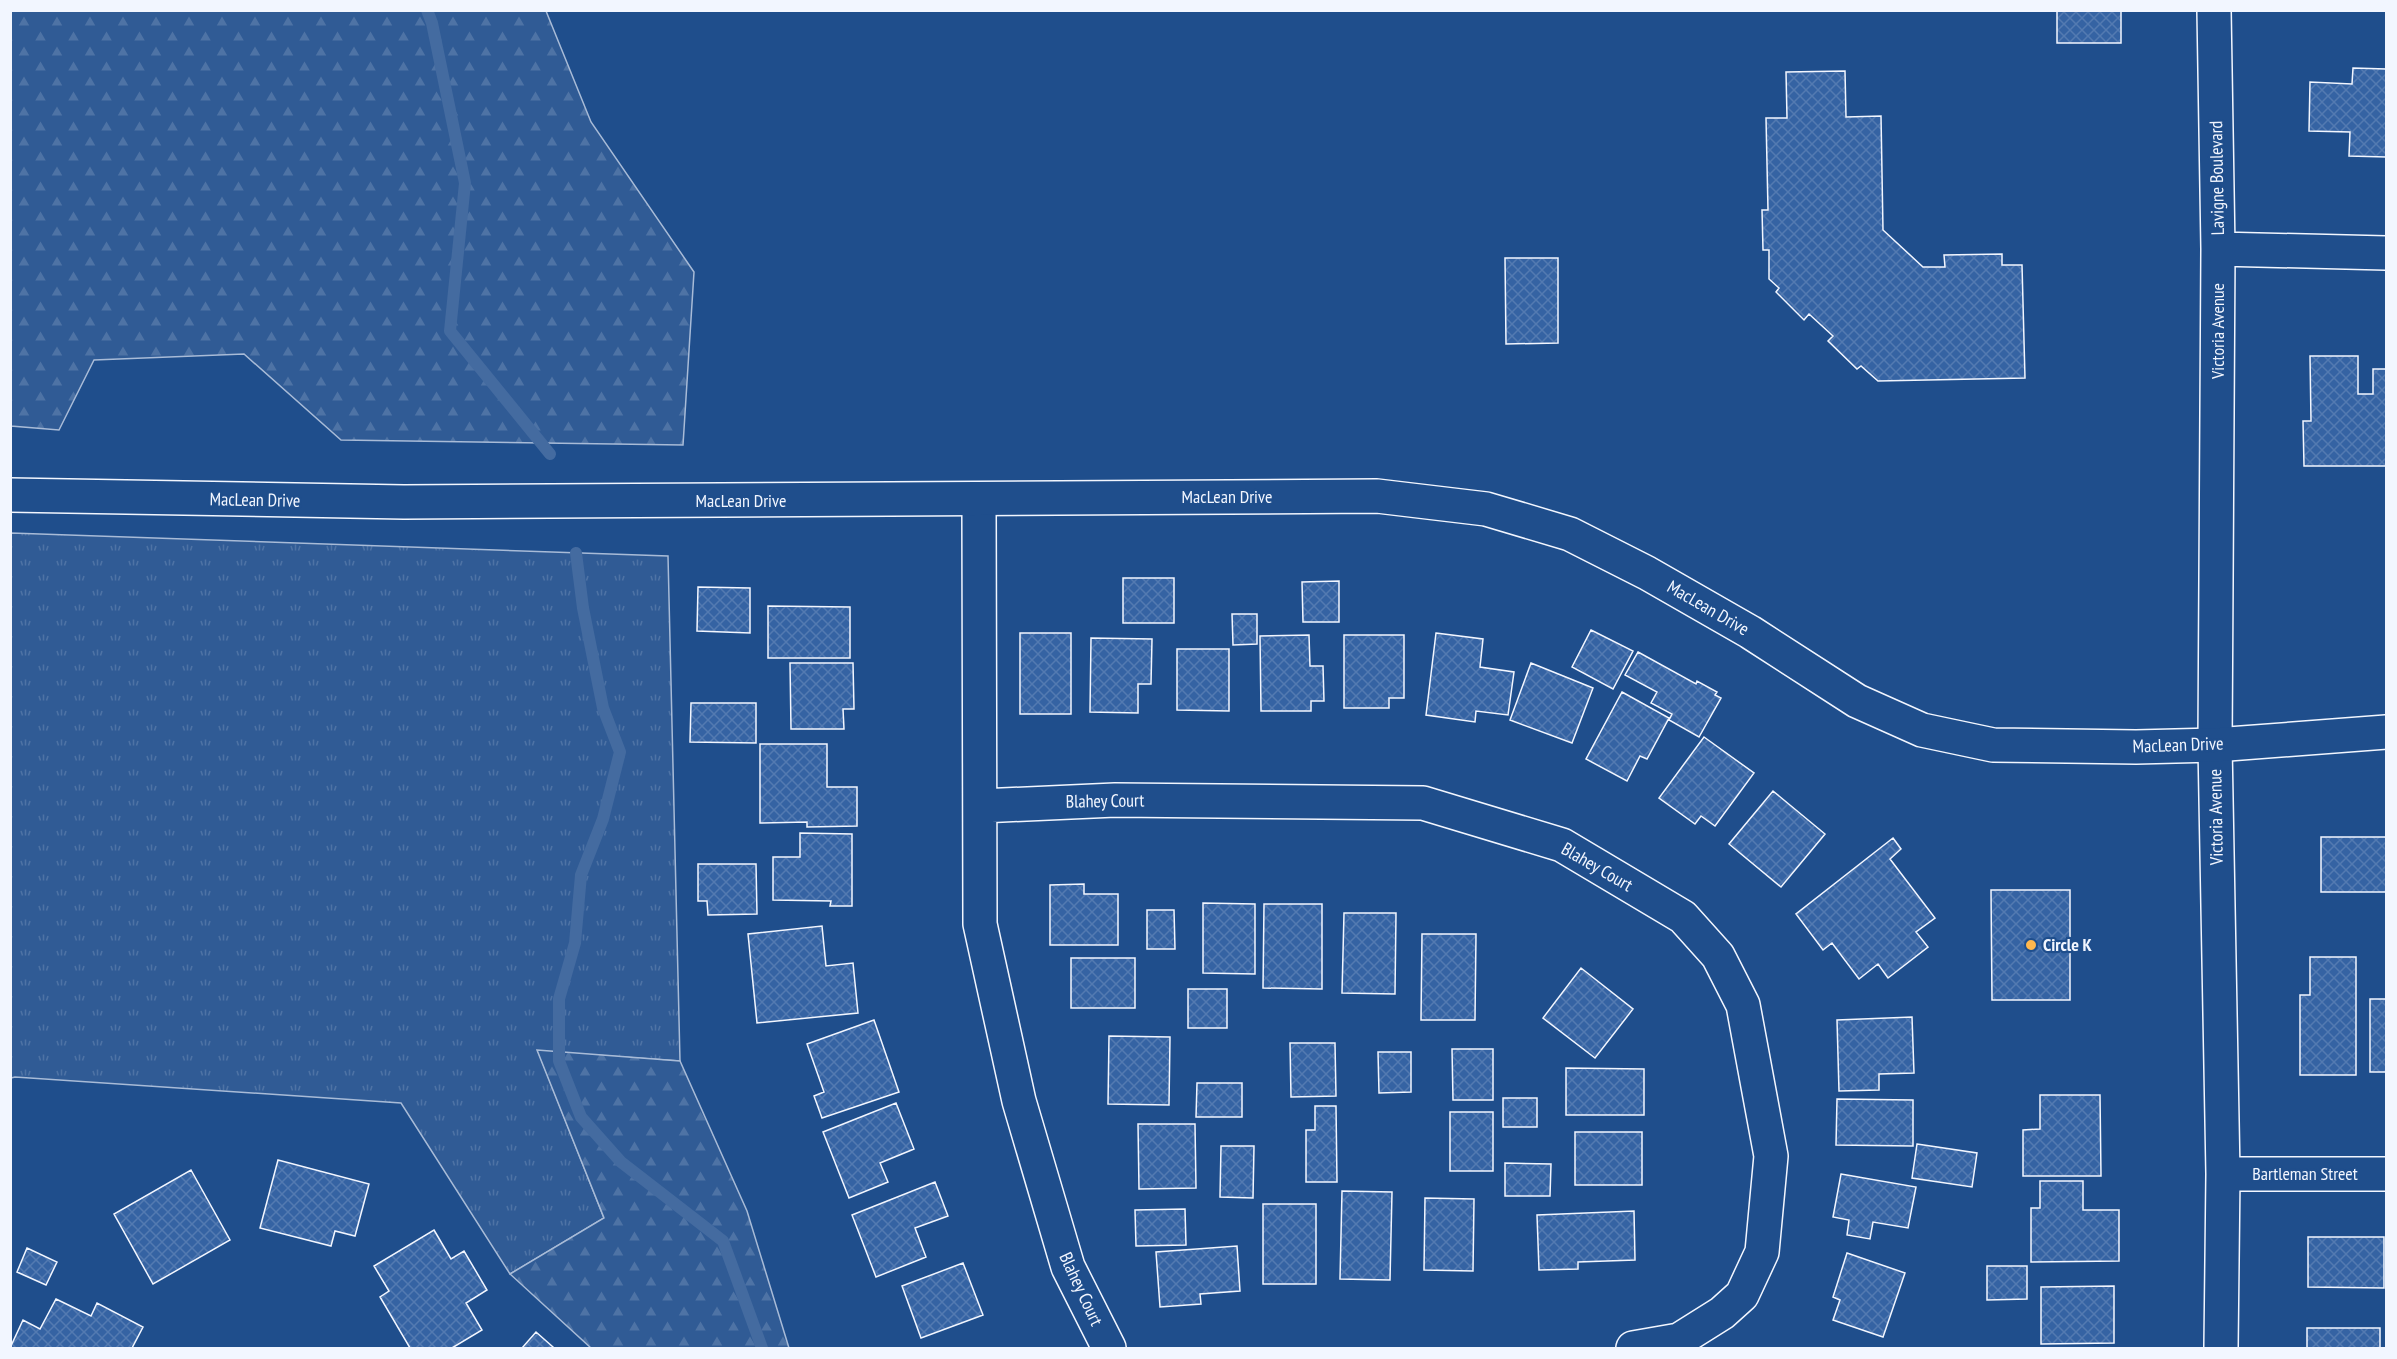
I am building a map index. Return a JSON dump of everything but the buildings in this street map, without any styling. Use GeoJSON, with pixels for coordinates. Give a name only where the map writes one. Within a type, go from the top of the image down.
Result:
{"type":"FeatureCollection","features":[{"type":"Feature","properties":{"kind":"street","name":"Lavigne Boulevard"},"geometry":{"type":"LineString","coordinates":[[2214,10],[2218,249],[2386,253]]}},
{"type":"Feature","properties":{"kind":"street","name":"Victoria Avenue"},"geometry":{"type":"LineString","coordinates":[[2218,249],[2215,745],[2223,1174],[2221,1348]]}},
{"type":"Feature","properties":{"kind":"street","name":"MacLean Drive"},"geometry":{"type":"LineString","coordinates":[[10,495],[404,502],[1377,496],[1486,509],[1570,534],[1637,568],[1750,632],[1857,700],[1922,730],[1993,745],[2136,747],[2215,745],[2386,732]]}},
{"type":"Feature","properties":{"kind":"street","name":"Blahey Court"},"geometry":{"type":"LineString","coordinates":[[979,500],[980,924],[1019,1101],[1068,1267],[1109,1348]]}},
{"type":"Feature","properties":{"kind":"street","name":"Blahey Court"},"geometry":{"type":"LineString","coordinates":[[981,806],[1115,800],[1423,803],[1562,845],[1683,917],[1718,956],[1743,1005],[1771,1156],[1762,1252],[1742,1295],[1722,1313],[1679,1340],[1633,1348]]}},
{"type":"Feature","properties":{"kind":"street","name":"Bartleman Street"},"geometry":{"type":"LineString","coordinates":[[2223,1174],[2386,1174]]}},
{"type":"Feature","properties":{"kind":"green space"},"geometry":{"type":"Polygon","coordinates":[[[10,11],[546,11],[591,122],[694,272],[683,445],[341,440],[244,354],[94,360],[59,430],[11,426],[10,11]]]}},
{"type":"Feature","properties":{"kind":"green space"},"geometry":{"type":"Polygon","coordinates":[[[11,533],[668,556],[680,1061],[538,1051],[604,1218],[510,1274],[401,1103],[11,1078],[11,533]]]}},
{"type":"Feature","properties":{"kind":"green space"},"geometry":{"type":"Polygon","coordinates":[[[537,1050],[680,1061],[747,1211],[789,1348],[591,1348],[510,1274],[604,1218],[537,1050]]]}},
{"type":"Feature","properties":{"kind":"waterway"},"geometry":{"type":"LineString","coordinates":[[427,10],[432,23],[465,183],[450,331],[550,454]]}},
{"type":"Feature","properties":{"kind":"waterway"},"geometry":{"type":"LineString","coordinates":[[576,553],[583,608],[603,708],[620,752],[603,819],[581,875],[575,943],[559,999],[559,1061],[581,1117],[621,1162],[723,1241],[762,1348]]}},
{"type":"Feature","properties":{"kind":"place","name":"Circle K"},"geometry":{"type":"Point","coordinates":[2031,945]}}]}
